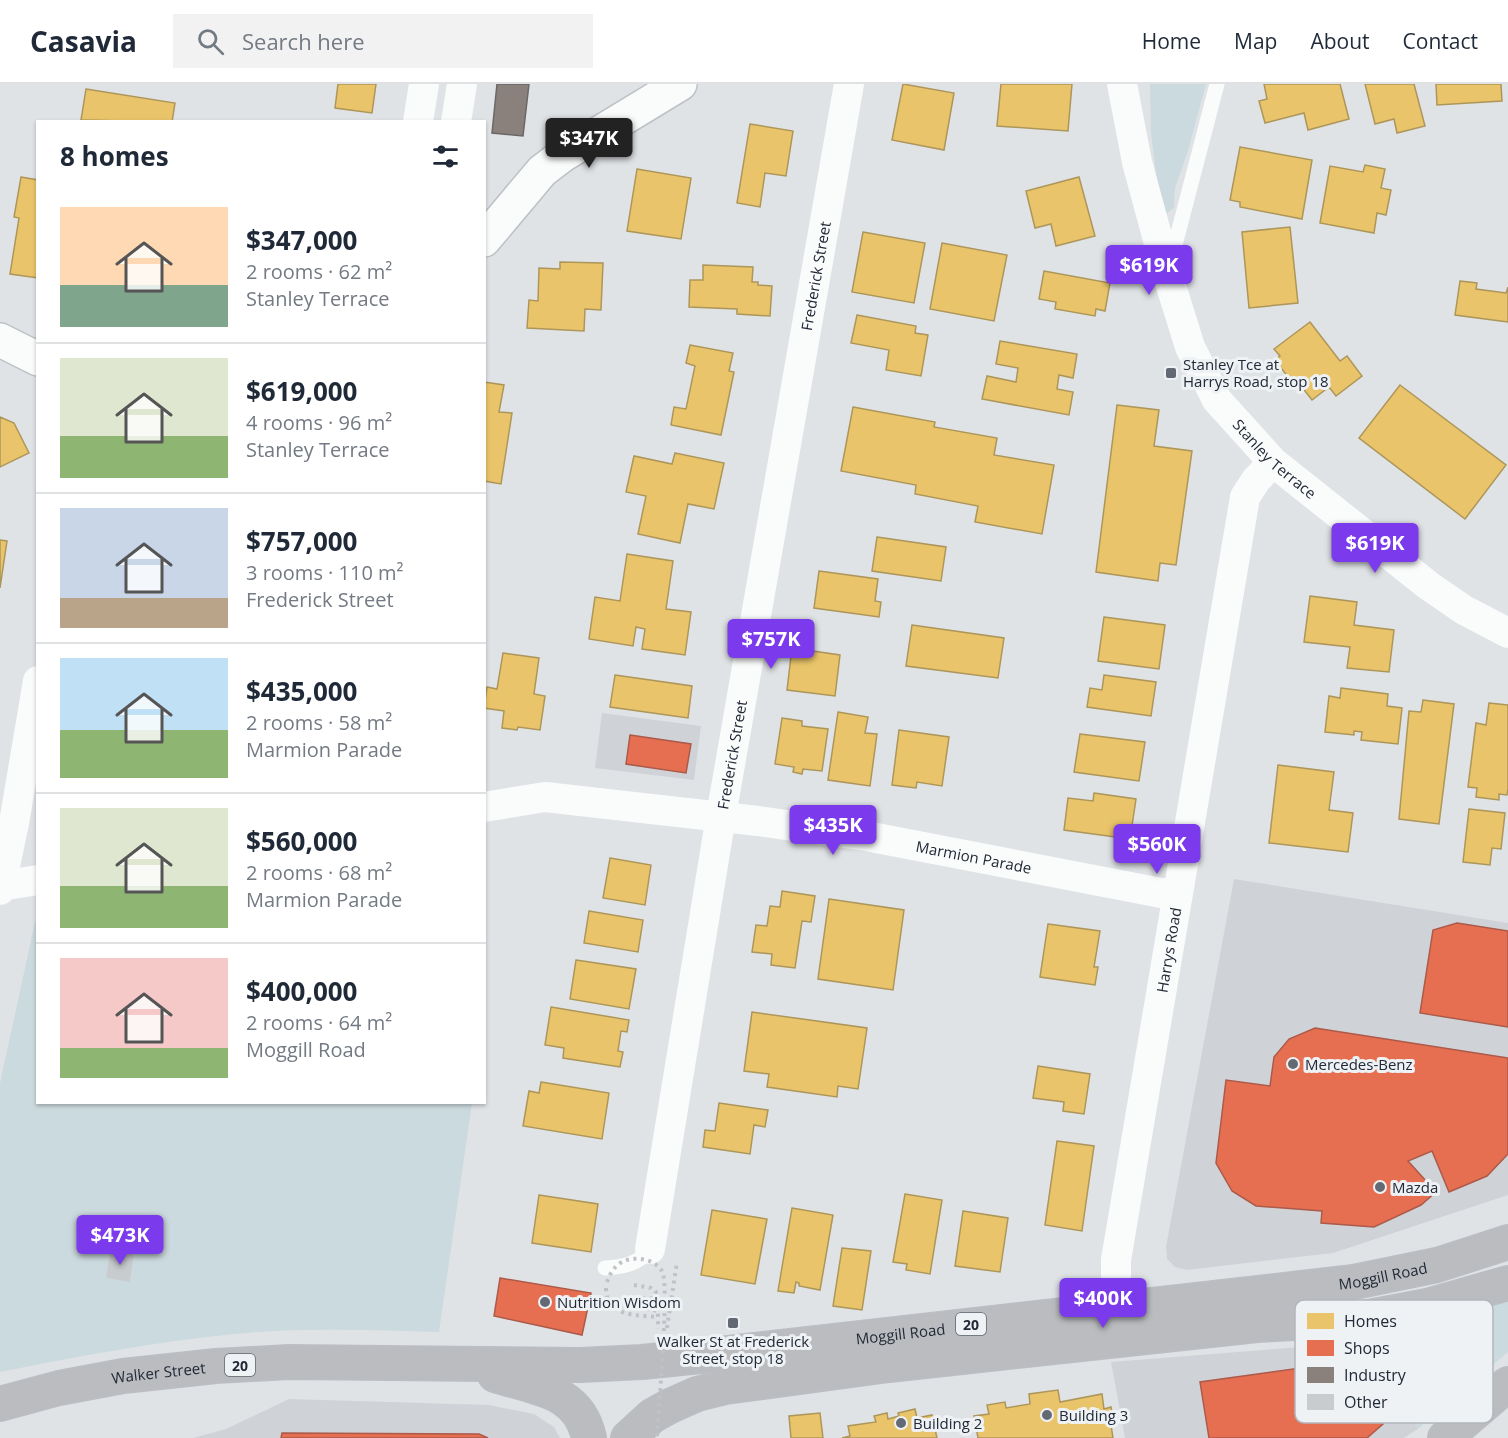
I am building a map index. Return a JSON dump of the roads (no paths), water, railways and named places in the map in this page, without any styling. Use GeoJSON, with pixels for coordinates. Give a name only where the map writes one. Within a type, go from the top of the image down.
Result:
{"type":"FeatureCollection","features":[{"type":"Feature","properties":{"kind":"highway","name":"Moggill Road"},"geometry":{"type":"LineString","coordinates":[[465,1365],[580,1365],[642,1362],[1382,1277],[1437,1265],[1508,1242]]}},
{"type":"Feature","properties":{"kind":"highway","name":"Moggill Road"},"geometry":{"type":"LineString","coordinates":[[1452,1300],[1508,1283]]}},
{"type":"Feature","properties":{"kind":"highway","name":"Moggill Road"},"geometry":{"type":"LineString","coordinates":[[628,1438],[652,1416],[670,1406],[725,1387],[889,1365],[1130,1338],[1257,1325],[1295,1324]]}},
{"type":"Feature","properties":{"kind":"highway","name":"Walker Street"},"geometry":{"type":"LineString","coordinates":[[0,1404],[59,1388],[114,1378],[216,1366],[289,1362],[465,1365]]}},
{"type":"Feature","properties":{"kind":"highway"},"geometry":{"type":"LineString","coordinates":[[465,1365],[565,1398],[580,1413],[589,1438]]}},
{"type":"Feature","properties":{"kind":"highway"},"geometry":{"type":"LineString","coordinates":[[1493,1397],[1508,1384]]}},
{"type":"Feature","properties":{"kind":"highway"},"geometry":{"type":"LineString","coordinates":[[1445,1438],[1462,1423]]}},
{"type":"Feature","properties":{"kind":"street"},"geometry":{"type":"LineString","coordinates":[[418,120],[424,84]]}},
{"type":"Feature","properties":{"kind":"street"},"geometry":{"type":"LineString","coordinates":[[456,120],[462,84]]}},
{"type":"Feature","properties":{"kind":"street"},"geometry":{"type":"LineString","coordinates":[[487,233],[549,165],[563,154],[680,84]]}},
{"type":"Feature","properties":{"kind":"street","name":"Frederick Street"},"geometry":{"type":"LineString","coordinates":[[659,1262],[722,816],[849,84]]}},
{"type":"Feature","properties":{"kind":"street","name":"Stanley Terrace"},"geometry":{"type":"LineString","coordinates":[[1122,84],[1137,162],[1167,273],[1190,347],[1216,400],[1272,462],[1429,586],[1464,610],[1508,633]]}},
{"type":"Feature","properties":{"kind":"street"},"geometry":{"type":"LineString","coordinates":[[0,339],[36,357]]}},
{"type":"Feature","properties":{"kind":"street","name":"Harrys Road"},"geometry":{"type":"LineString","coordinates":[[1130,1338],[1116,1286],[1116,1260],[1245,497],[1272,462]]}},
{"type":"Feature","properties":{"kind":"street"},"geometry":{"type":"LineString","coordinates":[[36,693],[14,823],[0,887],[36,880]]}},
{"type":"Feature","properties":{"kind":"street","name":"Marmion Parade"},"geometry":{"type":"LineString","coordinates":[[486,807],[544,797],[722,816],[866,836],[1177,896]]}},
{"type":"Feature","properties":{"kind":"lane"},"geometry":{"type":"LineString","coordinates":[[1167,273],[1217,84]]}},
{"type":"Feature","properties":{"kind":"lane"},"geometry":{"type":"LineString","coordinates":[[605,1268],[629,1265],[646,1254],[659,1262]]}},
{"type":"Feature","properties":{"kind":"place","name":"Stanley Tce at Harrys Road, stop 18"},"geometry":{"type":"Point","coordinates":[1171,373]}},
{"type":"Feature","properties":{"kind":"place","name":"Mercedes-Benz"},"geometry":{"type":"Point","coordinates":[1293,1064]}},
{"type":"Feature","properties":{"kind":"place","name":"Mazda"},"geometry":{"type":"Point","coordinates":[1380,1187]}},
{"type":"Feature","properties":{"kind":"place","name":"Nutrition Wisdom"},"geometry":{"type":"Point","coordinates":[545,1302]}},
{"type":"Feature","properties":{"kind":"place","name":"Walker St at Frederick Street, stop 18"},"geometry":{"type":"Point","coordinates":[733,1323]}},
{"type":"Feature","properties":{"kind":"place","name":"Building 3"},"geometry":{"type":"Point","coordinates":[1047,1415]}},
{"type":"Feature","properties":{"kind":"place","name":"Building 2"},"geometry":{"type":"Point","coordinates":[901,1423]}}]}
